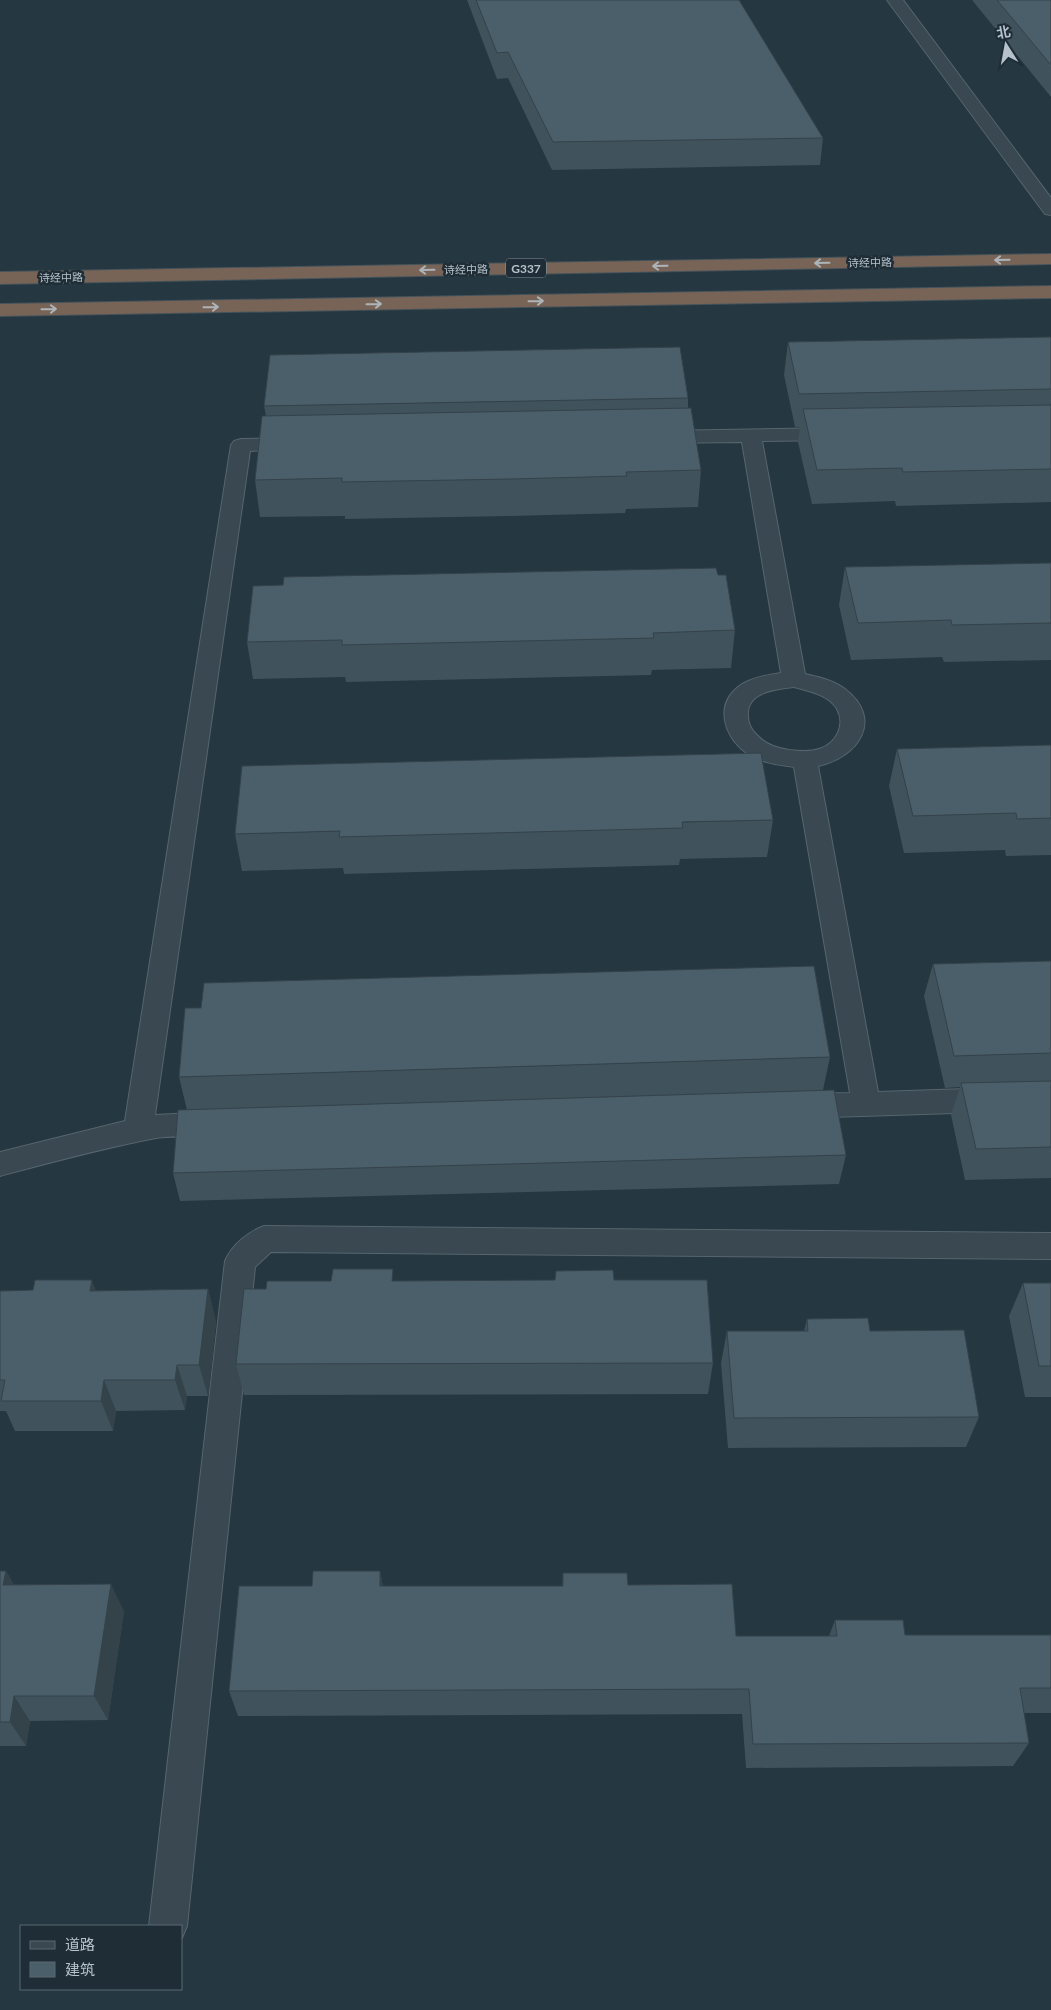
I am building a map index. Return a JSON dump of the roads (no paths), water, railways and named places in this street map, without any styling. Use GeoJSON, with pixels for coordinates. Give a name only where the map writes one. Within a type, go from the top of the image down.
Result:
{"type":"FeatureCollection","features":[{"type":"Feature","properties":{"kind":"highway","name":"诗经中路"},"geometry":{"type":"LineString","coordinates":[[0,278],[1051,259]]}},
{"type":"Feature","properties":{"kind":"highway"},"geometry":{"type":"LineString","coordinates":[[0,310],[1051,292]]}},
{"type":"Feature","properties":{"kind":"street"},"geometry":{"type":"LineString","coordinates":[[895,0],[1051,210]]}},
{"type":"Feature","properties":{"kind":"street"},"geometry":{"type":"LineString","coordinates":[[643,437],[858,433]]}},
{"type":"Feature","properties":{"kind":"street"},"geometry":{"type":"LineString","coordinates":[[751,435],[794,680]]}},
{"type":"Feature","properties":{"kind":"street"},"geometry":{"type":"LineString","coordinates":[[138,1130],[241,445],[319,444]]}},
{"type":"Feature","properties":{"kind":"street"},"geometry":{"type":"LineString","coordinates":[[794,680],[818,684],[837,695],[849,707],[854,720],[852,734],[843,746],[829,755],[805,760],[779,758],[756,749],[740,735],[734,717],[738,702],[751,689],[771,682],[794,680]]}},
{"type":"Feature","properties":{"kind":"street"},"geometry":{"type":"LineString","coordinates":[[805,760],[866,1104]]}},
{"type":"Feature","properties":{"kind":"street"},"geometry":{"type":"LineString","coordinates":[[776,1107],[1051,1098]]}},
{"type":"Feature","properties":{"kind":"street"},"geometry":{"type":"LineString","coordinates":[[0,1164],[158,1126],[238,1124]]}},
{"type":"Feature","properties":{"kind":"street"},"geometry":{"type":"LineString","coordinates":[[168,1925],[240,1261],[264,1239],[1051,1246]]}}]}
